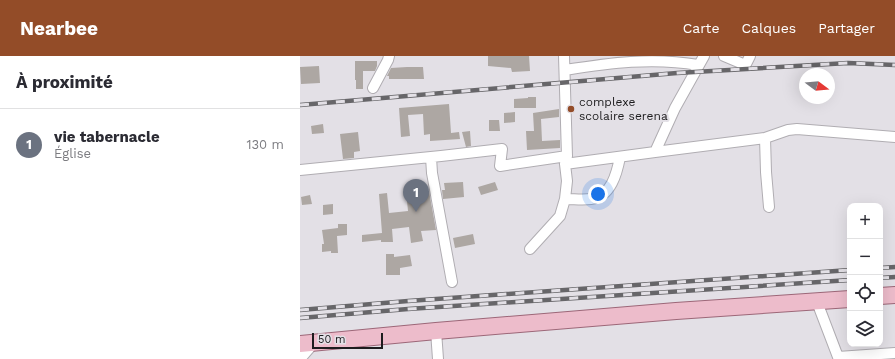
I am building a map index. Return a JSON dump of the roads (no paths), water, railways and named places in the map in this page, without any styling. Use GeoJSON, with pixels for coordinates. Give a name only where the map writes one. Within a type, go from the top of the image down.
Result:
{"type":"FeatureCollection","features":[{"type":"Feature","properties":{"kind":"main road"},"geometry":{"type":"LineString","coordinates":[[883,296],[895,295]]}},
{"type":"Feature","properties":{"kind":"main road"},"geometry":{"type":"LineString","coordinates":[[304,352],[436,331],[676,311],[847,299]]}},
{"type":"Feature","properties":{"kind":"street"},"geometry":{"type":"LineString","coordinates":[[373,88],[389,56]]}},
{"type":"Feature","properties":{"kind":"street"},"geometry":{"type":"LineString","coordinates":[[530,249],[560,216],[565,199],[567,181],[564,56]]}},
{"type":"Feature","properties":{"kind":"street"},"geometry":{"type":"LineString","coordinates":[[655,152],[675,108],[704,56]]}},
{"type":"Feature","properties":{"kind":"street"},"geometry":{"type":"LineString","coordinates":[[724,56],[744,64],[746,64],[750,56]]}},
{"type":"Feature","properties":{"kind":"street"},"geometry":{"type":"LineString","coordinates":[[565,70],[634,60],[676,61],[698,65]]}},
{"type":"Feature","properties":{"kind":"street"},"geometry":{"type":"LineString","coordinates":[[300,170],[502,149],[500,166],[620,157],[765,138],[774,134],[796,129],[895,137]]}},
{"type":"Feature","properties":{"kind":"street"},"geometry":{"type":"LineString","coordinates":[[765,138],[769,206]]}},
{"type":"Feature","properties":{"kind":"street"},"geometry":{"type":"LineString","coordinates":[[431,157],[432,173],[452,282]]}},
{"type":"Feature","properties":{"kind":"street"},"geometry":{"type":"LineString","coordinates":[[565,199],[592,199],[602,195],[610,187],[616,175],[620,157]]}},
{"type":"Feature","properties":{"kind":"street"},"geometry":{"type":"LineString","coordinates":[[817,302],[838,357],[895,353]]}},
{"type":"Feature","properties":{"kind":"street"},"geometry":{"type":"LineString","coordinates":[[436,331],[438,359]]}},
{"type":"Feature","properties":{"kind":"railway"},"geometry":{"type":"LineString","coordinates":[[300,105],[677,73],[848,63],[895,65]]}},
{"type":"Feature","properties":{"kind":"railway"},"geometry":{"type":"LineString","coordinates":[[883,268],[895,267]]}},
{"type":"Feature","properties":{"kind":"railway"},"geometry":{"type":"LineString","coordinates":[[300,310],[847,270]]}},
{"type":"Feature","properties":{"kind":"railway"},"geometry":{"type":"LineString","coordinates":[[883,278],[895,277]]}},
{"type":"Feature","properties":{"kind":"railway"},"geometry":{"type":"LineString","coordinates":[[300,318],[408,309],[847,280]]}},
{"type":"Feature","properties":{"kind":"place","name":"complexe scolaire serena"},"geometry":{"type":"Point","coordinates":[571,109]}},
{"type":"Feature","properties":{"kind":"place","name":"vie tabernacle"},"geometry":{"type":"Point","coordinates":[416,212]}}]}
